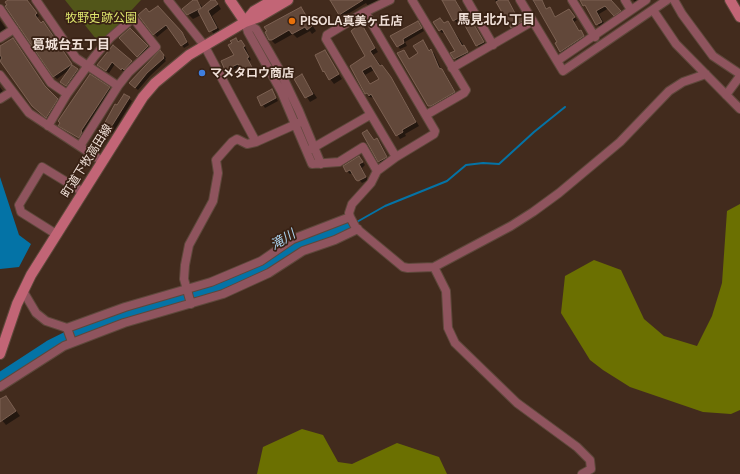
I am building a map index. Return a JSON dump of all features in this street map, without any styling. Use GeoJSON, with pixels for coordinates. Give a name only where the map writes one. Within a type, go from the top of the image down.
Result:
{"type":"FeatureCollection","features":[{"type":"Feature","properties":{"kind":"street"},"geometry":{"type":"LineString","coordinates":[[36,0],[71,52],[87,66],[118,86]]}},
{"type":"Feature","properties":{"kind":"street"},"geometry":{"type":"LineString","coordinates":[[168,0],[204,45],[256,142]]}},
{"type":"Feature","properties":{"kind":"street"},"geometry":{"type":"LineString","coordinates":[[230,0],[245,22],[248,32],[281,91],[295,124],[321,164]]}},
{"type":"Feature","properties":{"kind":"street"},"geometry":{"type":"LineString","coordinates":[[245,22],[254,11],[273,0]]}},
{"type":"Feature","properties":{"kind":"street"},"geometry":{"type":"LineString","coordinates":[[245,22],[259,17],[288,0]]}},
{"type":"Feature","properties":{"kind":"street"},"geometry":{"type":"LineString","coordinates":[[390,0],[365,12],[327,35],[326,39],[370,115],[396,156]]}},
{"type":"Feature","properties":{"kind":"street"},"geometry":{"type":"LineString","coordinates":[[412,0],[466,90],[464,93],[426,115]]}},
{"type":"Feature","properties":{"kind":"street"},"geometry":{"type":"LineString","coordinates":[[467,0],[493,45]]}},
{"type":"Feature","properties":{"kind":"street"},"geometry":{"type":"LineString","coordinates":[[520,0],[563,71],[667,0]]}},
{"type":"Feature","properties":{"kind":"street"},"geometry":{"type":"LineString","coordinates":[[572,0],[594,37]]}},
{"type":"Feature","properties":{"kind":"street"},"geometry":{"type":"LineString","coordinates":[[625,0],[631,10]]}},
{"type":"Feature","properties":{"kind":"street"},"geometry":{"type":"LineString","coordinates":[[557,61],[646,0]]}},
{"type":"Feature","properties":{"kind":"street"},"geometry":{"type":"LineString","coordinates":[[674,0],[682,14],[713,56],[740,75],[726,95]]}},
{"type":"Feature","properties":{"kind":"street"},"geometry":{"type":"LineString","coordinates":[[730,0],[740,17]]}},
{"type":"Feature","properties":{"kind":"street"},"geometry":{"type":"LineString","coordinates":[[0,9],[51,83],[67,94]]}},
{"type":"Feature","properties":{"kind":"street"},"geometry":{"type":"LineString","coordinates":[[653,10],[676,44],[740,109]]}},
{"type":"Feature","properties":{"kind":"street"},"geometry":{"type":"LineString","coordinates":[[365,12],[435,131],[434,134],[396,156],[377,171],[371,182],[352,204],[349,213],[356,227],[403,267],[408,268],[434,267],[511,226],[533,212],[559,193],[620,142],[669,91],[683,82],[706,74]]}},
{"type":"Feature","properties":{"kind":"street"},"geometry":{"type":"LineString","coordinates":[[48,126],[67,94],[87,66],[110,38],[133,18],[156,47],[118,86],[80,146]]}},
{"type":"Feature","properties":{"kind":"street"},"geometry":{"type":"LineString","coordinates":[[452,68],[533,21]]}},
{"type":"Feature","properties":{"kind":"street"},"geometry":{"type":"LineString","coordinates":[[245,22],[256,29],[303,121],[311,150],[312,164],[339,162],[363,148],[377,171]]}},
{"type":"Feature","properties":{"kind":"street","name":"町道下牧高田線"},"geometry":{"type":"LineString","coordinates":[[1,347],[23,292],[56,234],[133,112],[155,83],[174,66],[204,45],[245,22]]}},
{"type":"Feature","properties":{"kind":"street"},"geometry":{"type":"LineString","coordinates":[[0,38],[14,28]]}},
{"type":"Feature","properties":{"kind":"street"},"geometry":{"type":"LineString","coordinates":[[0,75],[11,92],[29,113],[102,161]]}},
{"type":"Feature","properties":{"kind":"street"},"geometry":{"type":"LineString","coordinates":[[0,99],[11,92]]}},
{"type":"Feature","properties":{"kind":"street"},"geometry":{"type":"LineString","coordinates":[[311,150],[370,115]]}},
{"type":"Feature","properties":{"kind":"street"},"geometry":{"type":"LineString","coordinates":[[191,304],[187,289],[185,269],[189,245],[213,201],[218,173],[216,160],[232,142],[237,139],[247,144],[256,142],[303,121]]}},
{"type":"Feature","properties":{"kind":"street"},"geometry":{"type":"LineString","coordinates":[[56,234],[21,212],[18,205],[42,168],[83,192]]}},
{"type":"Feature","properties":{"kind":"street"},"geometry":{"type":"LineString","coordinates":[[23,292],[41,318],[67,328],[125,307],[212,282],[261,261],[293,240],[350,217]]}},
{"type":"Feature","properties":{"kind":"street"},"geometry":{"type":"LineString","coordinates":[[0,387],[51,353],[72,342],[137,319],[223,294],[269,273],[303,251],[330,242],[356,227]]}},
{"type":"Feature","properties":{"kind":"street"},"geometry":{"type":"LineString","coordinates":[[325,228],[330,242]]}},
{"type":"Feature","properties":{"kind":"street"},"geometry":{"type":"LineString","coordinates":[[434,267],[446,291],[448,328],[455,343],[516,403],[577,448],[590,460],[591,469],[582,474]]}},
{"type":"Feature","properties":{"kind":"street"},"geometry":{"type":"LineString","coordinates":[[67,328],[72,342]]}},
{"type":"Feature","properties":{"kind":"green space","name":"牧野史跡公園"},"geometry":{"type":"Polygon","coordinates":[[[65,0],[141,0],[100,44],[65,0]]]}},
{"type":"Feature","properties":{"kind":"shaded area"},"geometry":{"type":"Polygon","coordinates":[[[740,204],[740,410],[731,414],[703,412],[630,387],[590,360],[561,313],[565,276],[594,260],[621,270],[644,319],[664,336],[697,346],[712,316],[722,283],[727,211],[740,204]]]}},
{"type":"Feature","properties":{"kind":"shaded area"},"geometry":{"type":"Polygon","coordinates":[[[302,429],[323,435],[338,462],[352,464],[397,443],[439,457],[447,474],[257,474],[263,447],[302,429]]]}},
{"type":"Feature","properties":{"kind":"water"},"geometry":{"type":"Polygon","coordinates":[[[0,177],[19,235],[31,244],[19,267],[0,269],[0,177]]]}},
{"type":"Feature","properties":{"kind":"building"},"geometry":{"type":"Polygon","coordinates":[[[8,0],[27,0],[37,13],[35,15],[41,23],[43,21],[72,64],[53,77],[5,6],[7,5],[5,2],[8,0]]]}},
{"type":"Feature","properties":{"kind":"building"},"geometry":{"type":"Polygon","coordinates":[[[193,0],[197,0],[201,8],[187,15],[182,9],[193,0]]]}},
{"type":"Feature","properties":{"kind":"building"},"geometry":{"type":"Polygon","coordinates":[[[211,0],[215,0],[218,4],[208,11],[217,28],[209,32],[198,11],[211,0]]]}},
{"type":"Feature","properties":{"kind":"building"},"geometry":{"type":"Polygon","coordinates":[[[330,0],[363,0],[339,15],[330,0]]]}},
{"type":"Feature","properties":{"kind":"building"},"geometry":{"type":"Polygon","coordinates":[[[442,0],[455,0],[464,15],[453,21],[442,0]]]}},
{"type":"Feature","properties":{"kind":"building"},"geometry":{"type":"Polygon","coordinates":[[[499,0],[508,0],[516,15],[520,13],[524,20],[511,28],[496,2],[499,0]]]}},
{"type":"Feature","properties":{"kind":"building"},"geometry":{"type":"Polygon","coordinates":[[[533,0],[542,0],[546,9],[550,7],[555,17],[569,9],[575,17],[572,19],[579,31],[581,30],[584,36],[560,52],[555,43],[557,42],[533,0]]]}},
{"type":"Feature","properties":{"kind":"building"},"geometry":{"type":"Polygon","coordinates":[[[580,0],[611,0],[621,11],[614,16],[605,6],[596,11],[602,22],[596,25],[585,5],[583,6],[580,0]]]}},
{"type":"Feature","properties":{"kind":"building"},"geometry":{"type":"Polygon","coordinates":[[[158,6],[182,32],[187,42],[181,46],[166,25],[153,35],[138,15],[146,8],[149,12],[158,6]]]}},
{"type":"Feature","properties":{"kind":"building"},"geometry":{"type":"Polygon","coordinates":[[[301,7],[312,26],[307,30],[305,27],[292,34],[289,30],[272,40],[269,40],[265,32],[267,31],[264,27],[301,7]]]}},
{"type":"Feature","properties":{"kind":"building"},"geometry":{"type":"Polygon","coordinates":[[[469,16],[484,42],[476,46],[462,20],[469,16]]]}},
{"type":"Feature","properties":{"kind":"building"},"geometry":{"type":"Polygon","coordinates":[[[440,18],[444,23],[448,21],[462,46],[464,45],[468,52],[454,59],[450,53],[455,51],[442,29],[439,31],[433,22],[440,18]]]}},
{"type":"Feature","properties":{"kind":"building"},"geometry":{"type":"Polygon","coordinates":[[[418,21],[422,28],[403,39],[404,43],[397,47],[390,36],[418,21]]]}},
{"type":"Feature","properties":{"kind":"building"},"geometry":{"type":"Polygon","coordinates":[[[361,23],[375,48],[370,51],[380,66],[382,65],[391,77],[416,122],[402,130],[403,132],[396,136],[371,94],[369,96],[367,93],[365,94],[350,66],[365,56],[351,31],[361,23]],[[371,66],[362,71],[370,84],[379,79],[371,66]]]}},
{"type":"Feature","properties":{"kind":"building"},"geometry":{"type":"Polygon","coordinates":[[[130,28],[148,46],[137,57],[119,38],[130,28]]]}},
{"type":"Feature","properties":{"kind":"building"},"geometry":{"type":"Polygon","coordinates":[[[13,38],[45,86],[58,99],[46,118],[32,106],[0,61],[2,58],[0,55],[0,46],[13,38]]]}},
{"type":"Feature","properties":{"kind":"building"},"geometry":{"type":"Polygon","coordinates":[[[236,38],[238,42],[241,40],[245,46],[243,47],[249,57],[247,58],[253,69],[244,74],[238,64],[225,70],[221,61],[234,55],[228,45],[232,43],[230,41],[236,38]]]}},
{"type":"Feature","properties":{"kind":"building"},"geometry":{"type":"Polygon","coordinates":[[[423,40],[429,51],[431,49],[439,68],[442,69],[455,92],[431,106],[428,106],[397,53],[404,50],[409,59],[418,53],[413,46],[423,40]]]}},
{"type":"Feature","properties":{"kind":"building"},"geometry":{"type":"Polygon","coordinates":[[[113,45],[132,61],[124,70],[122,68],[121,70],[112,62],[106,71],[97,65],[113,45]]]}},
{"type":"Feature","properties":{"kind":"building"},"geometry":{"type":"Polygon","coordinates":[[[160,50],[164,55],[164,58],[147,73],[135,88],[129,83],[160,50]]]}},
{"type":"Feature","properties":{"kind":"building"},"geometry":{"type":"Polygon","coordinates":[[[325,50],[339,74],[329,80],[324,71],[323,72],[315,55],[325,50]]]}},
{"type":"Feature","properties":{"kind":"building"},"geometry":{"type":"Polygon","coordinates":[[[72,65],[78,69],[66,86],[60,82],[72,65]]]}},
{"type":"Feature","properties":{"kind":"building"},"geometry":{"type":"Polygon","coordinates":[[[90,74],[110,87],[81,131],[82,132],[79,138],[58,126],[60,123],[58,121],[90,74]]]}},
{"type":"Feature","properties":{"kind":"building"},"geometry":{"type":"Polygon","coordinates":[[[302,74],[313,94],[305,98],[294,79],[302,74]]]}},
{"type":"Feature","properties":{"kind":"building"},"geometry":{"type":"Polygon","coordinates":[[[272,89],[276,98],[261,106],[257,97],[272,89]]]}},
{"type":"Feature","properties":{"kind":"building"},"geometry":{"type":"Polygon","coordinates":[[[124,94],[130,97],[108,132],[102,128],[115,104],[117,105],[124,94]]]}},
{"type":"Feature","properties":{"kind":"building"},"geometry":{"type":"Polygon","coordinates":[[[367,130],[374,140],[377,138],[387,157],[378,162],[362,133],[367,130]]]}},
{"type":"Feature","properties":{"kind":"building"},"geometry":{"type":"Polygon","coordinates":[[[359,156],[363,162],[359,164],[366,177],[358,181],[350,170],[346,172],[343,166],[359,156]]]}},
{"type":"Feature","properties":{"kind":"building"},"geometry":{"type":"Polygon","coordinates":[[[6,396],[16,411],[0,422],[0,399],[6,396]]]}},
{"type":"Feature","properties":{"kind":"waterway","name":"滝川"},"geometry":{"type":"LineString","coordinates":[[355,223],[385,206],[447,181],[466,165],[483,163],[499,164],[534,132],[565,107]]}},
{"type":"Feature","properties":{"kind":"waterway","name":"滝川"},"geometry":{"type":"LineString","coordinates":[[0,378],[49,346],[77,332],[135,312],[223,285],[271,264],[299,245],[351,224]]}},
{"type":"Feature","properties":{"kind":"place","name":"PISOLA真美ヶ丘店"},"geometry":{"type":"Point","coordinates":[292,21]}},
{"type":"Feature","properties":{"kind":"place","name":"マメタロウ商店"},"geometry":{"type":"Point","coordinates":[202,73]}},
{"type":"Feature","properties":{"kind":"district","name":"馬見北九丁目"},"geometry":{"type":"Point","coordinates":[496,20]}},
{"type":"Feature","properties":{"kind":"district","name":"葛城台五丁目"},"geometry":{"type":"Point","coordinates":[71,45]}}]}
